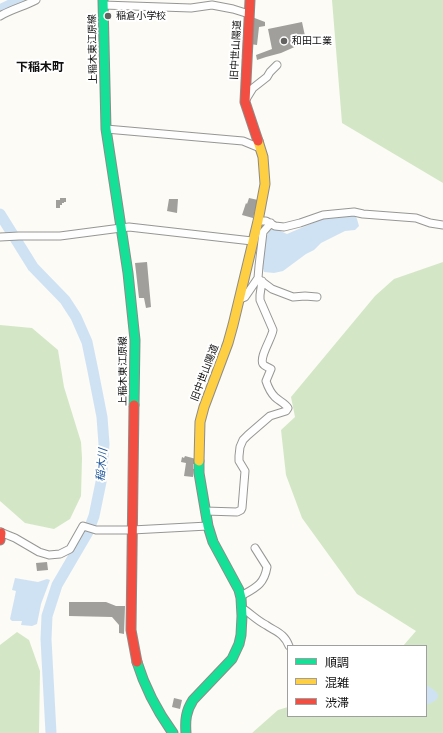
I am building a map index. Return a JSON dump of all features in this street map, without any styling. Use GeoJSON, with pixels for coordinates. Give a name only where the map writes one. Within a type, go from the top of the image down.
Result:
{"type":"FeatureCollection","features":[{"type":"Feature","properties":{"kind":"street"},"geometry":{"type":"LineString","coordinates":[[0,16],[8,11],[36,0]]}},
{"type":"Feature","properties":{"kind":"street","name":"旧中世山陽道"},"geometry":{"type":"LineString","coordinates":[[186,733],[185,722],[189,706],[235,653],[240,636],[242,609],[241,596],[213,542],[208,526],[199,473],[199,439],[200,422],[204,407],[228,343],[240,299],[265,184],[263,157],[245,102],[250,0]]}},
{"type":"Feature","properties":{"kind":"street"},"geometry":{"type":"LineString","coordinates":[[103,2],[190,8],[212,5],[249,14]]}},
{"type":"Feature","properties":{"kind":"street","name":"上稲木東江原線"},"geometry":{"type":"LineString","coordinates":[[103,2],[106,129],[120,228],[128,272],[135,340],[131,630],[137,663],[146,690],[159,715],[174,733]]}},
{"type":"Feature","properties":{"kind":"street"},"geometry":{"type":"LineString","coordinates":[[245,102],[253,88],[267,77],[277,65]]}},
{"type":"Feature","properties":{"kind":"street"},"geometry":{"type":"LineString","coordinates":[[106,129],[243,141],[260,148]]}},
{"type":"Feature","properties":{"kind":"street"},"geometry":{"type":"LineString","coordinates":[[258,221],[266,221],[275,226],[284,227],[322,215],[354,212],[416,218],[430,223],[443,225]]}},
{"type":"Feature","properties":{"kind":"street"},"geometry":{"type":"LineString","coordinates":[[259,266],[263,232],[271,223]]}},
{"type":"Feature","properties":{"kind":"street"},"geometry":{"type":"LineString","coordinates":[[4,237],[60,236],[129,227],[252,244],[255,248],[259,266],[260,300],[273,330],[262,362],[263,365],[270,369],[266,381],[269,389],[274,396],[288,408],[286,411],[270,416],[243,440],[238,456],[239,461],[245,471],[241,510],[237,512],[205,511]]}},
{"type":"Feature","properties":{"kind":"street"},"geometry":{"type":"LineString","coordinates":[[240,299],[245,297],[260,280]]}},
{"type":"Feature","properties":{"kind":"street"},"geometry":{"type":"LineString","coordinates":[[260,280],[272,289],[293,297],[317,296]]}},
{"type":"Feature","properties":{"kind":"street"},"geometry":{"type":"LineString","coordinates":[[0,535],[15,538],[39,552],[49,555],[60,554],[70,548],[83,526],[95,529],[132,530],[208,526]]}},
{"type":"Feature","properties":{"kind":"street"},"geometry":{"type":"LineString","coordinates":[[241,596],[258,586],[266,574],[267,567],[256,548]]}},
{"type":"Feature","properties":{"kind":"street"},"geometry":{"type":"LineString","coordinates":[[242,609],[266,626],[281,634],[289,645]]}},
{"type":"Feature","properties":{"kind":"green space"},"geometry":{"type":"Polygon","coordinates":[[[332,0],[443,0],[443,183],[342,123],[332,0]]]}},
{"type":"Feature","properties":{"kind":"green space"},"geometry":{"type":"Polygon","coordinates":[[[443,262],[443,733],[252,733],[278,710],[287,707],[287,717],[427,717],[427,645],[404,645],[416,631],[357,594],[302,518],[286,475],[281,430],[295,417],[291,397],[375,296],[394,279],[443,262]]]}},
{"type":"Feature","properties":{"kind":"green space"},"geometry":{"type":"Polygon","coordinates":[[[0,325],[32,328],[58,350],[64,387],[81,442],[82,458],[81,496],[70,519],[54,529],[25,523],[0,501],[0,325]]]}},
{"type":"Feature","properties":{"kind":"green space"},"geometry":{"type":"Polygon","coordinates":[[[17,632],[29,640],[40,671],[39,733],[0,733],[0,645],[17,632]]]}},
{"type":"Feature","properties":{"kind":"water"},"geometry":{"type":"Polygon","coordinates":[[[345,215],[355,215],[359,226],[355,230],[345,231],[321,243],[314,250],[283,271],[274,273],[264,272],[262,265],[263,252],[266,237],[270,230],[278,230],[287,234],[322,219],[345,215]]]}},
{"type":"Feature","properties":{"kind":"water"},"geometry":{"type":"Polygon","coordinates":[[[15,578],[38,582],[47,579],[50,580],[41,604],[37,624],[32,626],[21,625],[22,621],[12,621],[10,619],[16,591],[12,590],[15,578]]]}},
{"type":"Feature","properties":{"kind":"water"},"geometry":{"type":"Polygon","coordinates":[[[427,686],[435,691],[438,696],[431,703],[427,705],[427,686]]]}},
{"type":"Feature","properties":{"kind":"building"},"geometry":{"type":"Polygon","coordinates":[[[252,17],[265,22],[265,26],[259,27],[257,45],[250,44],[252,17]]]}},
{"type":"Feature","properties":{"kind":"building","name":"和田工業"},"geometry":{"type":"Polygon","coordinates":[[[302,22],[305,36],[297,38],[299,45],[281,53],[257,60],[256,55],[272,49],[268,29],[302,22]]]}},
{"type":"Feature","properties":{"kind":"building"},"geometry":{"type":"Polygon","coordinates":[[[233,25],[242,25],[242,33],[233,34],[233,25]]]}},
{"type":"Feature","properties":{"kind":"building"},"geometry":{"type":"Polygon","coordinates":[[[60,198],[66,198],[66,202],[60,205],[60,208],[56,208],[56,200],[60,200],[60,198]]]}},
{"type":"Feature","properties":{"kind":"building"},"geometry":{"type":"Polygon","coordinates":[[[249,198],[258,200],[253,218],[242,215],[249,198]]]}},
{"type":"Feature","properties":{"kind":"building"},"geometry":{"type":"Polygon","coordinates":[[[169,199],[178,199],[177,213],[167,211],[169,199]]]}},
{"type":"Feature","properties":{"kind":"building"},"geometry":{"type":"Polygon","coordinates":[[[147,262],[151,307],[146,308],[144,298],[139,298],[135,263],[147,262]]]}},
{"type":"Feature","properties":{"kind":"building"},"geometry":{"type":"Polygon","coordinates":[[[185,456],[196,459],[195,464],[193,464],[193,477],[184,476],[186,463],[181,462],[182,457],[184,458],[185,456]]]}},
{"type":"Feature","properties":{"kind":"building"},"geometry":{"type":"Polygon","coordinates":[[[47,562],[48,570],[37,571],[36,563],[47,562]]]}},
{"type":"Feature","properties":{"kind":"building"},"geometry":{"type":"Polygon","coordinates":[[[69,602],[106,602],[116,606],[125,606],[124,634],[119,633],[119,625],[112,617],[69,616],[69,602]]]}},
{"type":"Feature","properties":{"kind":"building"},"geometry":{"type":"Polygon","coordinates":[[[174,698],[182,700],[180,709],[172,707],[174,698]]]}},
{"type":"Feature","properties":{"kind":"waterway","name":"稲木川"},"geometry":{"type":"LineString","coordinates":[[0,10],[20,0]]}},
{"type":"Feature","properties":{"kind":"waterway","name":"稲木川"},"geometry":{"type":"LineString","coordinates":[[0,214],[33,267],[65,300],[76,317],[87,342],[102,417],[104,444],[101,482],[94,516],[88,532],[57,585],[47,616],[46,639],[51,733]]}},
{"type":"Feature","properties":{"kind":"traffic: fast"},"geometry":{"type":"LineString","coordinates":[[103,0],[106,129],[128,273],[135,340],[134,405]]}},
{"type":"Feature","properties":{"kind":"traffic: fast"},"geometry":{"type":"LineString","coordinates":[[186,733],[186,716],[193,700],[232,659],[239,644],[242,616],[239,590],[213,542],[208,526],[199,473],[199,461]]}},
{"type":"Feature","properties":{"kind":"traffic: fast"},"geometry":{"type":"LineString","coordinates":[[137,662],[152,699],[173,733]]}},
{"type":"Feature","properties":{"kind":"traffic: slow"},"geometry":{"type":"LineString","coordinates":[[199,461],[200,422],[233,325],[258,221],[265,184],[263,157],[258,141]]}},
{"type":"Feature","properties":{"kind":"traffic: jam"},"geometry":{"type":"LineString","coordinates":[[250,0],[245,102],[258,141]]}},
{"type":"Feature","properties":{"kind":"traffic: jam"},"geometry":{"type":"LineString","coordinates":[[134,405],[131,630],[137,662]]}},
{"type":"Feature","properties":{"kind":"traffic: jam"},"geometry":{"type":"LineString","coordinates":[[0,540],[1,533]]}},
{"type":"Feature","properties":{"kind":"place","name":"稲倉小学校"},"geometry":{"type":"Point","coordinates":[108,16]}},
{"type":"Feature","properties":{"kind":"place","name":"和田工業"},"geometry":{"type":"Point","coordinates":[284,41]}},
{"type":"Feature","properties":{"kind":"district","name":"下稲木町"},"geometry":{"type":"Point","coordinates":[40,68]}}]}
